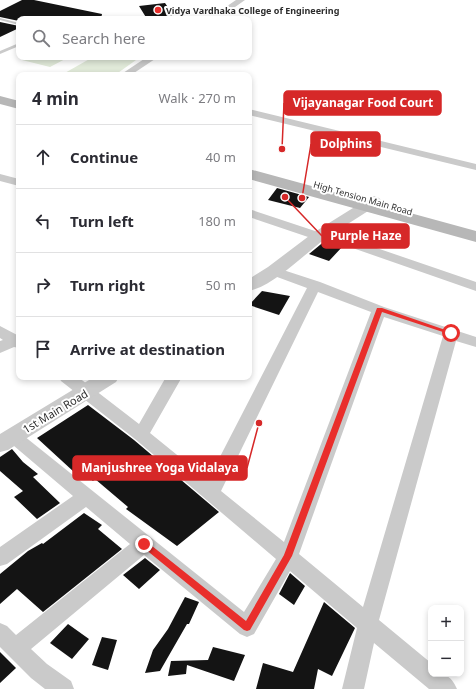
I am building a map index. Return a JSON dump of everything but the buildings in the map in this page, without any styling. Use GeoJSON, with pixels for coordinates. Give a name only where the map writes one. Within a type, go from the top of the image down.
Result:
{"type":"FeatureCollection","features":[{"type":"Feature","properties":{"kind":"main road"},"geometry":{"type":"LineString","coordinates":[[0,100],[16,105]]}},
{"type":"Feature","properties":{"kind":"main road"},"geometry":{"type":"LineString","coordinates":[[0,107],[16,112]]}},
{"type":"Feature","properties":{"kind":"main road","name":"High Tension Main Road"},"geometry":{"type":"LineString","coordinates":[[252,168],[370,204],[476,229]]}},
{"type":"Feature","properties":{"kind":"main road"},"geometry":{"type":"LineString","coordinates":[[252,175],[370,204],[476,237]]}},
{"type":"Feature","properties":{"kind":"street"},"geometry":{"type":"LineString","coordinates":[[217,16],[241,0]]}},
{"type":"Feature","properties":{"kind":"street"},"geometry":{"type":"LineString","coordinates":[[130,72],[148,60]]}},
{"type":"Feature","properties":{"kind":"street"},"geometry":{"type":"LineString","coordinates":[[252,113],[476,167]]}},
{"type":"Feature","properties":{"kind":"street"},"geometry":{"type":"LineString","coordinates":[[0,177],[16,182]]}},
{"type":"Feature","properties":{"kind":"street"},"geometry":{"type":"LineString","coordinates":[[252,284],[274,270],[321,235],[370,204]]}},
{"type":"Feature","properties":{"kind":"street"},"geometry":{"type":"LineString","coordinates":[[252,214],[321,235],[476,287]]}},
{"type":"Feature","properties":{"kind":"street"},"geometry":{"type":"LineString","coordinates":[[274,270],[380,310],[476,342]]}},
{"type":"Feature","properties":{"kind":"street"},"geometry":{"type":"LineString","coordinates":[[211,492],[315,286]]}},
{"type":"Feature","properties":{"kind":"street"},"geometry":{"type":"LineString","coordinates":[[6,440],[86,497],[247,627],[288,556],[380,310]]}},
{"type":"Feature","properties":{"kind":"street"},"geometry":{"type":"LineString","coordinates":[[0,331],[16,340]]}},
{"type":"Feature","properties":{"kind":"street"},"geometry":{"type":"LineString","coordinates":[[353,689],[368,624],[451,333]]}},
{"type":"Feature","properties":{"kind":"street"},"geometry":{"type":"LineString","coordinates":[[0,348],[16,341]]}},
{"type":"Feature","properties":{"kind":"street"},"geometry":{"type":"LineString","coordinates":[[71,380],[211,492],[446,689]]}},
{"type":"Feature","properties":{"kind":"street","name":"1st Main Road"},"geometry":{"type":"LineString","coordinates":[[6,440],[105,380]]}},
{"type":"Feature","properties":{"kind":"street"},"geometry":{"type":"LineString","coordinates":[[141,435],[172,380]]}},
{"type":"Feature","properties":{"kind":"street"},"geometry":{"type":"LineString","coordinates":[[0,558],[86,497]]}},
{"type":"Feature","properties":{"kind":"street"},"geometry":{"type":"LineString","coordinates":[[16,648],[144,544]]}},
{"type":"Feature","properties":{"kind":"street"},"geometry":{"type":"LineString","coordinates":[[0,633],[39,671],[63,689]]}},
{"type":"Feature","properties":{"kind":"lane"},"geometry":{"type":"LineString","coordinates":[[0,20],[16,23]]}},
{"type":"Feature","properties":{"kind":"lane"},"geometry":{"type":"LineString","coordinates":[[0,53],[16,45]]}},
{"type":"Feature","properties":{"kind":"green space"},"geometry":{"type":"Polygon","coordinates":[[[22,60],[63,60],[50,67],[22,60]]]}},
{"type":"Feature","properties":{"kind":"green space"},"geometry":{"type":"Polygon","coordinates":[[[88,60],[136,60],[119,72],[67,72],[88,60]]]}},
{"type":"Feature","properties":{"kind":"place","name":"Vidya Vardhaka College of Engineering"},"geometry":{"type":"Point","coordinates":[158,10]}},
{"type":"Feature","properties":{"kind":"place","name":"Vijayanagar Food Court"},"geometry":{"type":"Point","coordinates":[282,149]}},
{"type":"Feature","properties":{"kind":"place","name":"Purple Haze"},"geometry":{"type":"Point","coordinates":[285,197]}},
{"type":"Feature","properties":{"kind":"place","name":"Dolphins"},"geometry":{"type":"Point","coordinates":[302,198]}},
{"type":"Feature","properties":{"kind":"place","name":"Manjushree Yoga Vidalaya"},"geometry":{"type":"Point","coordinates":[259,423]}},
{"type":"Feature","properties":{"kind":"route"},"geometry":{"type":"LineString","coordinates":[[144,544],[247,627],[288,556],[380,310],[451,333]]}}]}
